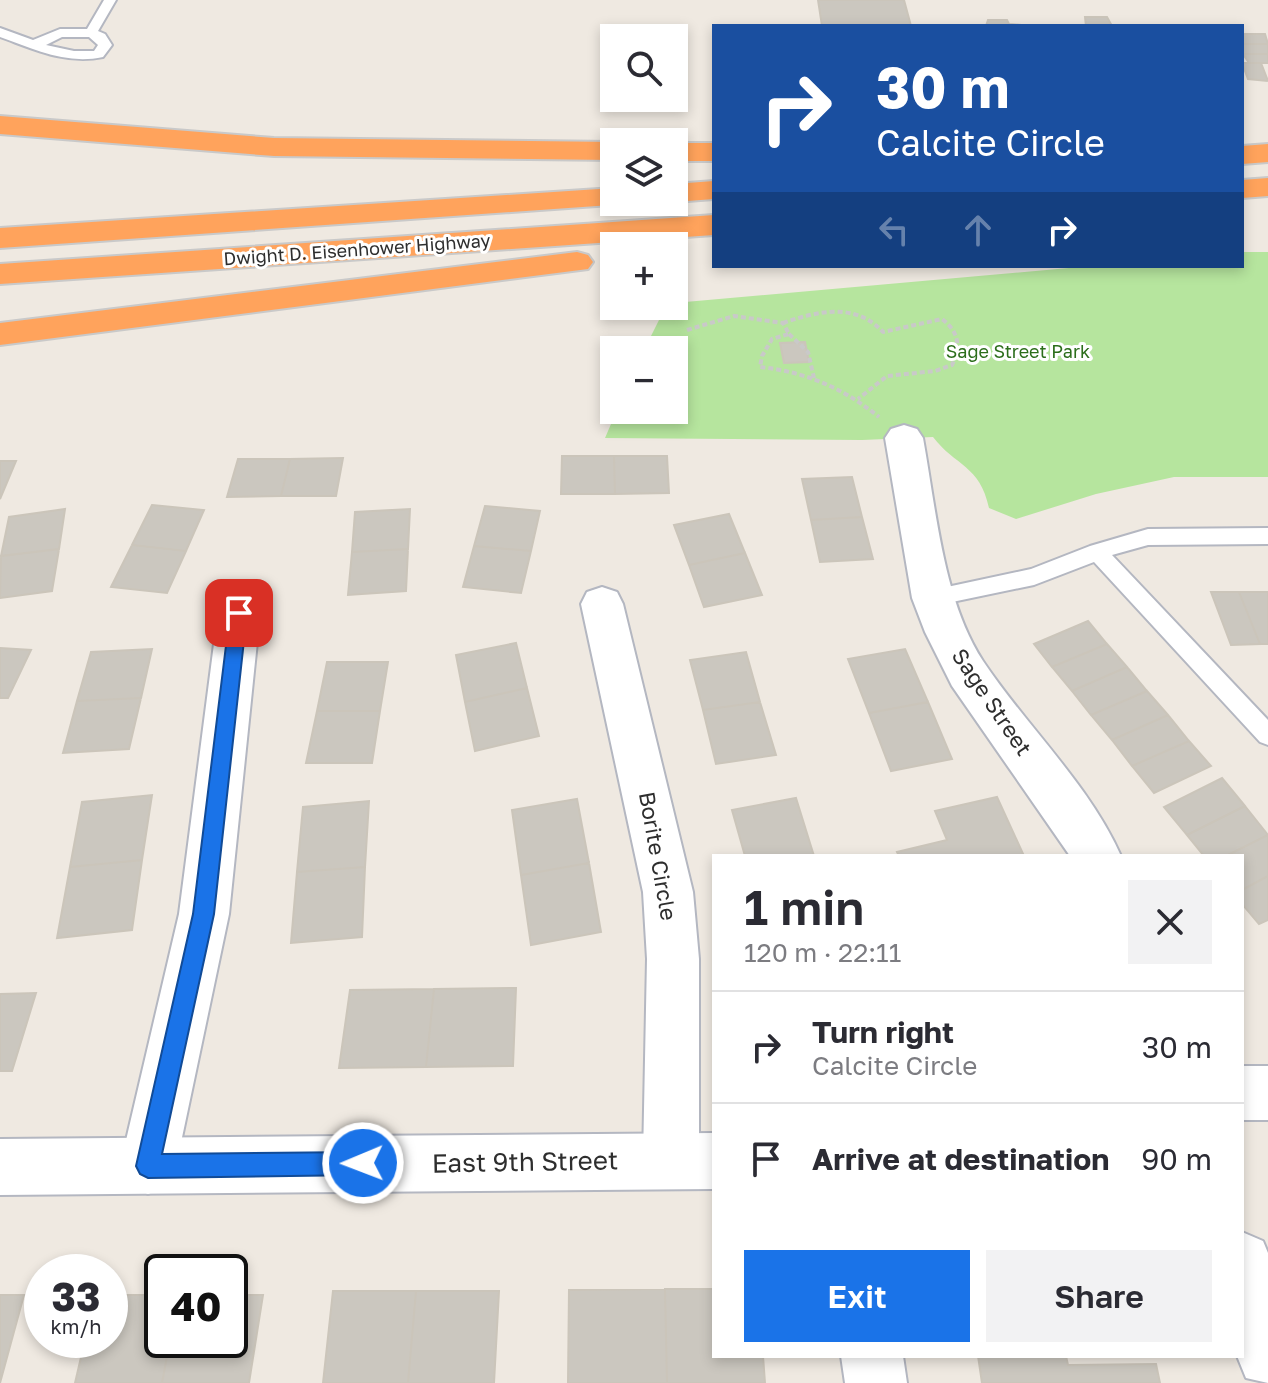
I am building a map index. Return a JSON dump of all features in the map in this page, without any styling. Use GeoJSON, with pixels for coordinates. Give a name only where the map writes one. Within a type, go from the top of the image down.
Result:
{"type":"FeatureCollection","features":[{"type":"Feature","properties":{"kind":"highway"},"geometry":{"type":"LineString","coordinates":[[0,111],[103,131]]}},
{"type":"Feature","properties":{"kind":"highway"},"geometry":{"type":"LineString","coordinates":[[0,125],[274,147],[600,151]]}},
{"type":"Feature","properties":{"kind":"highway"},"geometry":{"type":"LineString","coordinates":[[688,152],[712,152]]}},
{"type":"Feature","properties":{"kind":"highway"},"geometry":{"type":"LineString","coordinates":[[1244,155],[1268,153]]}},
{"type":"Feature","properties":{"kind":"highway"},"geometry":{"type":"LineString","coordinates":[[1244,189],[1268,187]]}},
{"type":"Feature","properties":{"kind":"highway"},"geometry":{"type":"LineString","coordinates":[[688,192],[712,190]]}},
{"type":"Feature","properties":{"kind":"highway","name":"Dwight D. Eisenhower Highway"},"geometry":{"type":"LineString","coordinates":[[0,238],[600,198]]}},
{"type":"Feature","properties":{"kind":"highway","name":"Dwight D. Eisenhower Highway"},"geometry":{"type":"LineString","coordinates":[[0,274],[712,225]]}},
{"type":"Feature","properties":{"kind":"highway"},"geometry":{"type":"LineString","coordinates":[[688,244],[712,239]]}},
{"type":"Feature","properties":{"kind":"highway"},"geometry":{"type":"LineString","coordinates":[[0,334],[600,258]]}},
{"type":"Feature","properties":{"kind":"street","name":"Sage Street"},"geometry":{"type":"LineString","coordinates":[[904,438],[933,598],[967,673],[1096,854]]}},
{"type":"Feature","properties":{"kind":"street","name":"Borite Circle"},"geometry":{"type":"LineString","coordinates":[[602,604],[668,892],[692,1160]]}},
{"type":"Feature","properties":{"kind":"street"},"geometry":{"type":"LineString","coordinates":[[148,1166],[204,914],[239,613]]}},
{"type":"Feature","properties":{"kind":"street"},"geometry":{"type":"LineString","coordinates":[[1244,1093],[1268,1093]]}},
{"type":"Feature","properties":{"kind":"street","name":"East 9th Street"},"geometry":{"type":"LineString","coordinates":[[0,1167],[692,1160]]}},
{"type":"Feature","properties":{"kind":"street"},"geometry":{"type":"LineString","coordinates":[[1244,1269],[1268,1356]]}},
{"type":"Feature","properties":{"kind":"street"},"geometry":{"type":"LineString","coordinates":[[872,1358],[876,1383]]}},
{"type":"Feature","properties":{"kind":"lane"},"geometry":{"type":"LineString","coordinates":[[91,33],[110,0]]}},
{"type":"Feature","properties":{"kind":"lane"},"geometry":{"type":"LineString","coordinates":[[0,32],[66,55],[86,57],[98,54],[105,45],[100,37],[91,33],[60,33],[36,44]]}},
{"type":"Feature","properties":{"kind":"lane"},"geometry":{"type":"LineString","coordinates":[[933,598],[1034,577],[1097,552],[1148,537],[1268,536]]}},
{"type":"Feature","properties":{"kind":"lane"},"geometry":{"type":"LineString","coordinates":[[1097,552],[1268,735]]}},
{"type":"Feature","properties":{"kind":"path"},"geometry":{"type":"LineString","coordinates":[[687,330],[720,316],[750,313],[783,323],[813,312],[836,311],[854,312],[874,320],[883,332],[942,319],[959,336],[959,352],[952,365],[935,371],[887,376],[858,399]]}},
{"type":"Feature","properties":{"kind":"path"},"geometry":{"type":"LineString","coordinates":[[783,323],[789,334],[801,340],[812,357],[814,378]]}},
{"type":"Feature","properties":{"kind":"path"},"geometry":{"type":"LineString","coordinates":[[789,334],[772,339],[762,356],[760,367],[785,369],[814,378],[858,399],[904,438]]}},
{"type":"Feature","properties":{"kind":"green space","name":"Sage Street Park"},"geometry":{"type":"Polygon","coordinates":[[[1244,252],[1268,252],[1268,477],[1174,477],[1096,494],[1016,519],[989,508],[980,483],[973,474],[933,437],[862,440],[605,438],[611,424],[688,424],[688,336],[651,336],[659,320],[688,320],[688,302],[1068,268],[1244,268],[1244,252]]]}},
{"type":"Feature","properties":{"kind":"building"},"geometry":{"type":"Polygon","coordinates":[[[818,0],[904,0],[910,24],[822,24],[818,0]]]}},
{"type":"Feature","properties":{"kind":"building"},"geometry":{"type":"Polygon","coordinates":[[[1085,17],[1107,17],[1111,24],[1086,24],[1085,17]]]}},
{"type":"Feature","properties":{"kind":"building"},"geometry":{"type":"Polygon","coordinates":[[[988,20],[1007,20],[1009,24],[987,24],[988,20]]]}},
{"type":"Feature","properties":{"kind":"building"},"geometry":{"type":"Polygon","coordinates":[[[1244,34],[1265,34],[1268,44],[1244,44],[1244,34]]]}},
{"type":"Feature","properties":{"kind":"building"},"geometry":{"type":"Polygon","coordinates":[[[1244,44],[1268,44],[1268,54],[1244,54],[1244,44]]]}},
{"type":"Feature","properties":{"kind":"building"},"geometry":{"type":"Polygon","coordinates":[[[1244,54],[1268,54],[1268,63],[1249,63],[1244,54]]]}},
{"type":"Feature","properties":{"kind":"building"},"geometry":{"type":"Polygon","coordinates":[[[1244,63],[1261,63],[1268,81],[1248,79],[1244,63]]]}},
{"type":"Feature","properties":{"kind":"building"},"geometry":{"type":"Polygon","coordinates":[[[805,342],[809,362],[784,363],[780,343],[805,342]]]}},
{"type":"Feature","properties":{"kind":"building"},"geometry":{"type":"Polygon","coordinates":[[[562,456],[614,456],[615,494],[561,494],[562,456]]]}},
{"type":"Feature","properties":{"kind":"building"},"geometry":{"type":"Polygon","coordinates":[[[614,456],[667,456],[669,493],[615,494],[614,456]]]}},
{"type":"Feature","properties":{"kind":"building"},"geometry":{"type":"Polygon","coordinates":[[[343,458],[336,496],[281,496],[290,459],[343,458]]]}},
{"type":"Feature","properties":{"kind":"building"},"geometry":{"type":"Polygon","coordinates":[[[238,459],[290,459],[281,496],[227,497],[238,459]]]}},
{"type":"Feature","properties":{"kind":"building"},"geometry":{"type":"Polygon","coordinates":[[[0,461],[16,461],[0,499],[0,461]]]}},
{"type":"Feature","properties":{"kind":"building"},"geometry":{"type":"Polygon","coordinates":[[[852,477],[862,517],[811,520],[802,479],[852,477]]]}},
{"type":"Feature","properties":{"kind":"building"},"geometry":{"type":"Polygon","coordinates":[[[152,505],[204,510],[186,551],[132,545],[152,505]]]}},
{"type":"Feature","properties":{"kind":"building"},"geometry":{"type":"Polygon","coordinates":[[[485,506],[540,511],[531,551],[474,546],[485,506]]]}},
{"type":"Feature","properties":{"kind":"building"},"geometry":{"type":"Polygon","coordinates":[[[65,509],[59,549],[1,556],[9,517],[65,509]]]}},
{"type":"Feature","properties":{"kind":"building"},"geometry":{"type":"Polygon","coordinates":[[[410,509],[408,549],[352,552],[355,512],[410,509]]]}},
{"type":"Feature","properties":{"kind":"building"},"geometry":{"type":"Polygon","coordinates":[[[729,514],[745,553],[689,565],[674,525],[729,514]]]}},
{"type":"Feature","properties":{"kind":"building"},"geometry":{"type":"Polygon","coordinates":[[[862,517],[873,559],[820,562],[811,520],[862,517]]]}},
{"type":"Feature","properties":{"kind":"building"},"geometry":{"type":"Polygon","coordinates":[[[132,545],[186,551],[167,593],[111,587],[132,545]]]}},
{"type":"Feature","properties":{"kind":"building"},"geometry":{"type":"Polygon","coordinates":[[[474,546],[531,551],[521,593],[463,587],[474,546]]]}},
{"type":"Feature","properties":{"kind":"building"},"geometry":{"type":"Polygon","coordinates":[[[59,549],[52,591],[0,598],[1,556],[59,549]]]}},
{"type":"Feature","properties":{"kind":"building"},"geometry":{"type":"Polygon","coordinates":[[[408,549],[406,591],[348,595],[352,552],[408,549]]]}},
{"type":"Feature","properties":{"kind":"building"},"geometry":{"type":"Polygon","coordinates":[[[745,553],[762,595],[704,607],[689,565],[745,553]]]}},
{"type":"Feature","properties":{"kind":"building"},"geometry":{"type":"Polygon","coordinates":[[[1211,592],[1239,592],[1260,644],[1231,645],[1211,592]]]}},
{"type":"Feature","properties":{"kind":"building"},"geometry":{"type":"Polygon","coordinates":[[[1239,592],[1268,592],[1268,644],[1260,644],[1239,592]]]}},
{"type":"Feature","properties":{"kind":"building"},"geometry":{"type":"Polygon","coordinates":[[[1088,621],[1107,644],[1052,667],[1034,644],[1088,621]]]}},
{"type":"Feature","properties":{"kind":"building"},"geometry":{"type":"Polygon","coordinates":[[[516,643],[527,688],[465,702],[456,655],[516,643]]]}},
{"type":"Feature","properties":{"kind":"building"},"geometry":{"type":"Polygon","coordinates":[[[1107,644],[1127,667],[1072,691],[1052,667],[1107,644]]]}},
{"type":"Feature","properties":{"kind":"building"},"geometry":{"type":"Polygon","coordinates":[[[0,648],[31,650],[8,698],[0,698],[0,648]]]}},
{"type":"Feature","properties":{"kind":"building"},"geometry":{"type":"Polygon","coordinates":[[[152,649],[141,698],[77,701],[91,652],[152,649]]]}},
{"type":"Feature","properties":{"kind":"building"},"geometry":{"type":"Polygon","coordinates":[[[905,649],[928,702],[869,713],[848,659],[905,649]]]}},
{"type":"Feature","properties":{"kind":"building"},"geometry":{"type":"Polygon","coordinates":[[[746,652],[760,702],[703,710],[690,660],[746,652]]]}},
{"type":"Feature","properties":{"kind":"building"},"geometry":{"type":"Polygon","coordinates":[[[327,662],[388,662],[380,711],[317,711],[327,662]]]}},
{"type":"Feature","properties":{"kind":"building"},"geometry":{"type":"Polygon","coordinates":[[[1127,667],[1147,691],[1091,715],[1072,691],[1127,667]]]}},
{"type":"Feature","properties":{"kind":"building"},"geometry":{"type":"Polygon","coordinates":[[[527,688],[539,736],[475,751],[465,702],[527,688]]]}},
{"type":"Feature","properties":{"kind":"building"},"geometry":{"type":"Polygon","coordinates":[[[1147,691],[1168,715],[1112,740],[1091,715],[1147,691]]]}},
{"type":"Feature","properties":{"kind":"building"},"geometry":{"type":"Polygon","coordinates":[[[141,698],[129,749],[63,753],[77,701],[141,698]]]}},
{"type":"Feature","properties":{"kind":"building"},"geometry":{"type":"Polygon","coordinates":[[[760,702],[776,755],[716,764],[703,710],[760,702]]]}},
{"type":"Feature","properties":{"kind":"building"},"geometry":{"type":"Polygon","coordinates":[[[928,702],[952,759],[891,771],[869,713],[928,702]]]}},
{"type":"Feature","properties":{"kind":"building"},"geometry":{"type":"Polygon","coordinates":[[[317,711],[380,711],[372,763],[306,763],[317,711]]]}},
{"type":"Feature","properties":{"kind":"building"},"geometry":{"type":"Polygon","coordinates":[[[1168,715],[1189,741],[1132,766],[1112,740],[1168,715]]]}},
{"type":"Feature","properties":{"kind":"building"},"geometry":{"type":"Polygon","coordinates":[[[1189,741],[1211,766],[1154,793],[1132,766],[1189,741]]]}},
{"type":"Feature","properties":{"kind":"building"},"geometry":{"type":"Polygon","coordinates":[[[1222,778],[1245,806],[1187,835],[1164,807],[1222,778]]]}},
{"type":"Feature","properties":{"kind":"building"},"geometry":{"type":"Polygon","coordinates":[[[152,795],[142,860],[70,867],[82,802],[152,795]]]}},
{"type":"Feature","properties":{"kind":"building"},"geometry":{"type":"Polygon","coordinates":[[[997,797],[1023,854],[898,854],[947,840],[935,811],[997,797]]]}},
{"type":"Feature","properties":{"kind":"building"},"geometry":{"type":"Polygon","coordinates":[[[796,798],[813,854],[744,854],[732,810],[796,798]]]}},
{"type":"Feature","properties":{"kind":"building"},"geometry":{"type":"Polygon","coordinates":[[[577,799],[589,863],[521,875],[512,810],[577,799]]]}},
{"type":"Feature","properties":{"kind":"building"},"geometry":{"type":"Polygon","coordinates":[[[369,801],[365,867],[297,872],[303,807],[369,801]]]}},
{"type":"Feature","properties":{"kind":"building"},"geometry":{"type":"Polygon","coordinates":[[[1245,806],[1268,835],[1230,854],[1202,854],[1187,835],[1245,806]]]}},
{"type":"Feature","properties":{"kind":"building"},"geometry":{"type":"Polygon","coordinates":[[[1268,835],[1268,876],[1244,889],[1244,854],[1230,854],[1268,835]]]}},
{"type":"Feature","properties":{"kind":"building"},"geometry":{"type":"Polygon","coordinates":[[[142,860],[132,930],[57,938],[70,867],[142,860]]]}},
{"type":"Feature","properties":{"kind":"building"},"geometry":{"type":"Polygon","coordinates":[[[589,863],[601,932],[531,945],[521,875],[589,863]]]}},
{"type":"Feature","properties":{"kind":"building"},"geometry":{"type":"Polygon","coordinates":[[[365,867],[362,937],[291,943],[297,872],[365,867]]]}},
{"type":"Feature","properties":{"kind":"building"},"geometry":{"type":"Polygon","coordinates":[[[1268,876],[1268,920],[1259,924],[1244,906],[1244,889],[1268,876]]]}},
{"type":"Feature","properties":{"kind":"building"},"geometry":{"type":"Polygon","coordinates":[[[516,988],[513,1066],[426,1067],[434,989],[516,988]]]}},
{"type":"Feature","properties":{"kind":"building"},"geometry":{"type":"Polygon","coordinates":[[[434,989],[426,1067],[339,1068],[350,990],[434,989]]]}},
{"type":"Feature","properties":{"kind":"building"},"geometry":{"type":"Polygon","coordinates":[[[36,993],[12,1071],[0,1071],[0,994],[36,993]]]}},
{"type":"Feature","properties":{"kind":"building"},"geometry":{"type":"Polygon","coordinates":[[[665,1289],[712,1289],[712,1358],[763,1358],[765,1383],[667,1383],[665,1289]]]}},
{"type":"Feature","properties":{"kind":"building"},"geometry":{"type":"Polygon","coordinates":[[[665,1289],[667,1383],[568,1383],[569,1290],[665,1289]]]}},
{"type":"Feature","properties":{"kind":"building"},"geometry":{"type":"Polygon","coordinates":[[[333,1291],[416,1291],[408,1383],[323,1383],[333,1291]]]}},
{"type":"Feature","properties":{"kind":"building"},"geometry":{"type":"Polygon","coordinates":[[[416,1291],[499,1291],[494,1383],[408,1383],[416,1291]]]}},
{"type":"Feature","properties":{"kind":"building"},"geometry":{"type":"Polygon","coordinates":[[[0,1295],[24,1295],[0,1383],[0,1295]]]}},
{"type":"Feature","properties":{"kind":"building"},"geometry":{"type":"Polygon","coordinates":[[[128,1295],[144,1295],[144,1358],[167,1358],[162,1383],[75,1383],[81,1358],[128,1358],[128,1295]]]}},
{"type":"Feature","properties":{"kind":"building"},"geometry":{"type":"Polygon","coordinates":[[[248,1295],[263,1295],[249,1383],[162,1383],[167,1358],[248,1358],[248,1295]]]}},
{"type":"Feature","properties":{"kind":"building"},"geometry":{"type":"Polygon","coordinates":[[[978,1358],[1066,1358],[1068,1365],[1156,1364],[1160,1383],[982,1383],[978,1358]]]}},
{"type":"Feature","properties":{"kind":"route"},"geometry":{"type":"LineString","coordinates":[[239,613],[204,914],[148,1166],[363,1163]]}}]}
